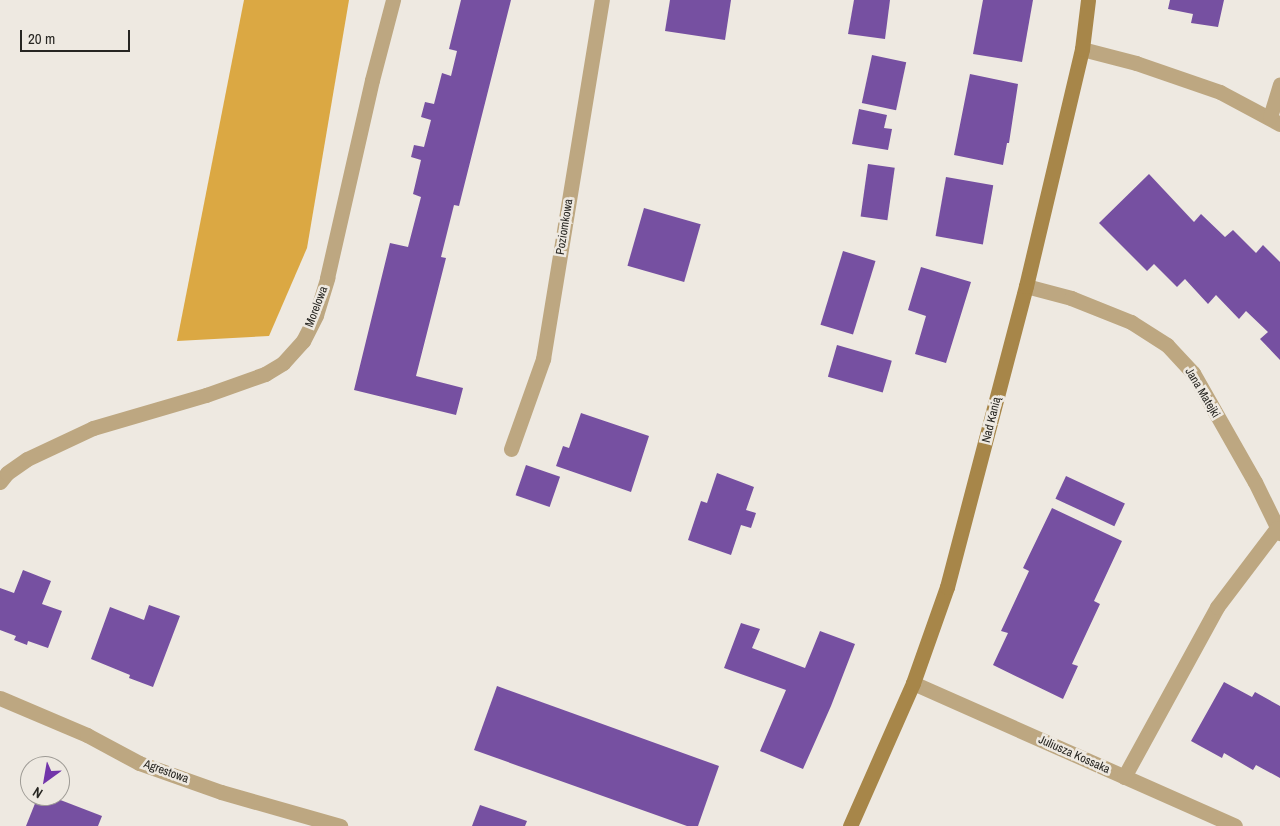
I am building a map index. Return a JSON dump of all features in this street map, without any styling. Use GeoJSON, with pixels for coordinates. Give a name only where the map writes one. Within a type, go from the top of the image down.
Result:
{"type":"FeatureCollection","features":[{"type":"Feature","properties":{"kind":"street","name":"Morelowa"},"geometry":{"type":"LineString","coordinates":[[0,482],[7,474],[27,459],[93,428],[206,395],[265,374],[283,363],[303,341],[316,315],[327,278],[372,80],[393,0]]}},
{"type":"Feature","properties":{"kind":"street","name":"Poziomkowa"},"geometry":{"type":"LineString","coordinates":[[511,449],[543,359],[602,0]]}},
{"type":"Feature","properties":{"kind":"street","name":"Nad Kanią"},"geometry":{"type":"LineString","coordinates":[[850,826],[913,683],[947,587],[1026,286],[1082,49],[1088,0]]}},
{"type":"Feature","properties":{"kind":"street"},"geometry":{"type":"LineString","coordinates":[[1082,49],[1136,63],[1220,92],[1275,121],[1280,84]]}},
{"type":"Feature","properties":{"kind":"street","name":"Jana Matejki"},"geometry":{"type":"LineString","coordinates":[[1026,286],[1071,298],[1131,322],[1167,346],[1193,373],[1255,482],[1279,530],[1217,607],[1124,777]]}},
{"type":"Feature","properties":{"kind":"street","name":"Juliusza Kossaka"},"geometry":{"type":"LineString","coordinates":[[913,683],[1235,826]]}},
{"type":"Feature","properties":{"kind":"street","name":"Agrestowa"},"geometry":{"type":"LineString","coordinates":[[0,698],[87,735],[139,763],[222,792],[340,826]]}},
{"type":"Feature","properties":{"kind":"shaded area"},"geometry":{"type":"Polygon","coordinates":[[[244,0],[349,0],[307,248],[269,336],[177,341],[244,0]]]}},
{"type":"Feature","properties":{"kind":"building"},"geometry":{"type":"Polygon","coordinates":[[[461,0],[511,0],[459,206],[454,205],[441,257],[446,258],[416,376],[463,388],[456,415],[354,390],[390,243],[408,247],[421,197],[413,194],[421,160],[411,157],[414,145],[424,147],[431,120],[421,117],[425,102],[434,104],[442,73],[451,76],[457,51],[449,49],[461,0]]]}},
{"type":"Feature","properties":{"kind":"building"},"geometry":{"type":"Polygon","coordinates":[[[670,0],[731,0],[725,40],[665,31],[670,0]]]}},
{"type":"Feature","properties":{"kind":"building"},"geometry":{"type":"Polygon","coordinates":[[[854,0],[890,0],[885,39],[848,34],[854,0]]]}},
{"type":"Feature","properties":{"kind":"building"},"geometry":{"type":"Polygon","coordinates":[[[983,0],[1033,0],[1022,62],[973,54],[983,0]]]}},
{"type":"Feature","properties":{"kind":"building"},"geometry":{"type":"Polygon","coordinates":[[[1170,0],[1224,0],[1218,27],[1191,23],[1193,14],[1168,9],[1170,0]]]}},
{"type":"Feature","properties":{"kind":"building"},"geometry":{"type":"Polygon","coordinates":[[[872,55],[906,62],[896,110],[862,103],[872,55]]]}},
{"type":"Feature","properties":{"kind":"building"},"geometry":{"type":"Polygon","coordinates":[[[970,74],[1018,84],[1009,143],[1007,143],[1003,165],[954,155],[970,74]]]}},
{"type":"Feature","properties":{"kind":"building"},"geometry":{"type":"Polygon","coordinates":[[[859,109],[887,115],[884,128],[892,129],[888,150],[852,144],[859,109]]]}},
{"type":"Feature","properties":{"kind":"building"},"geometry":{"type":"Polygon","coordinates":[[[868,164],[895,168],[887,220],[861,216],[868,164]]]}},
{"type":"Feature","properties":{"kind":"building"},"geometry":{"type":"Polygon","coordinates":[[[1149,174],[1194,222],[1201,214],[1225,237],[1233,230],[1256,253],[1263,245],[1280,262],[1280,360],[1260,339],[1268,332],[1246,311],[1239,319],[1216,295],[1208,304],[1185,279],[1177,287],[1154,264],[1147,271],[1099,223],[1149,174]]]}},
{"type":"Feature","properties":{"kind":"building"},"geometry":{"type":"Polygon","coordinates":[[[946,177],[993,185],[983,244],[936,236],[946,177]]]}},
{"type":"Feature","properties":{"kind":"building"},"geometry":{"type":"Polygon","coordinates":[[[644,208],[701,224],[684,282],[627,266],[644,208]]]}},
{"type":"Feature","properties":{"kind":"building"},"geometry":{"type":"Polygon","coordinates":[[[843,251],[876,261],[853,335],[820,325],[843,251]]]}},
{"type":"Feature","properties":{"kind":"building"},"geometry":{"type":"Polygon","coordinates":[[[921,267],[971,282],[946,363],[915,354],[926,316],[908,310],[921,267]]]}},
{"type":"Feature","properties":{"kind":"building"},"geometry":{"type":"Polygon","coordinates":[[[837,345],[892,361],[883,392],[828,377],[837,345]]]}},
{"type":"Feature","properties":{"kind":"building"},"geometry":{"type":"Polygon","coordinates":[[[581,413],[649,436],[631,492],[556,466],[563,446],[569,448],[581,413]]]}},
{"type":"Feature","properties":{"kind":"building"},"geometry":{"type":"Polygon","coordinates":[[[526,465],[560,477],[550,507],[516,495],[526,465]]]}},
{"type":"Feature","properties":{"kind":"building"},"geometry":{"type":"Polygon","coordinates":[[[717,473],[754,487],[746,510],[756,513],[751,528],[741,525],[731,555],[688,540],[701,501],[707,503],[717,473]]]}},
{"type":"Feature","properties":{"kind":"building"},"geometry":{"type":"Polygon","coordinates":[[[1066,476],[1125,503],[1114,526],[1055,499],[1066,476]]]}},
{"type":"Feature","properties":{"kind":"building"},"geometry":{"type":"Polygon","coordinates":[[[1052,508],[1122,541],[1094,601],[1100,604],[1072,664],[1078,666],[1063,699],[993,665],[1008,633],[1001,631],[1029,571],[1023,568],[1052,508]]]}},
{"type":"Feature","properties":{"kind":"building"},"geometry":{"type":"Polygon","coordinates":[[[23,570],[51,581],[42,604],[62,611],[48,648],[28,641],[27,645],[14,640],[16,636],[0,630],[0,588],[14,593],[23,570]]]}},
{"type":"Feature","properties":{"kind":"building"},"geometry":{"type":"Polygon","coordinates":[[[149,605],[180,616],[153,687],[129,678],[130,675],[91,659],[110,607],[144,620],[149,605]]]}},
{"type":"Feature","properties":{"kind":"building"},"geometry":{"type":"Polygon","coordinates":[[[741,623],[760,629],[752,648],[805,668],[820,631],[855,644],[831,706],[803,769],[760,751],[786,690],[724,668],[741,623]]]}},
{"type":"Feature","properties":{"kind":"building"},"geometry":{"type":"Polygon","coordinates":[[[1224,682],[1252,697],[1255,692],[1280,706],[1280,778],[1256,765],[1253,770],[1224,753],[1222,758],[1191,741],[1224,682]]]}},
{"type":"Feature","properties":{"kind":"building"},"geometry":{"type":"Polygon","coordinates":[[[497,686],[719,766],[698,826],[687,826],[474,750],[497,686]]]}},
{"type":"Feature","properties":{"kind":"building"},"geometry":{"type":"Polygon","coordinates":[[[70,804],[102,816],[98,826],[26,826],[34,806],[70,806],[70,804]]]}},
{"type":"Feature","properties":{"kind":"building"},"geometry":{"type":"Polygon","coordinates":[[[480,805],[527,821],[525,826],[472,826],[480,805]]]}}]}
